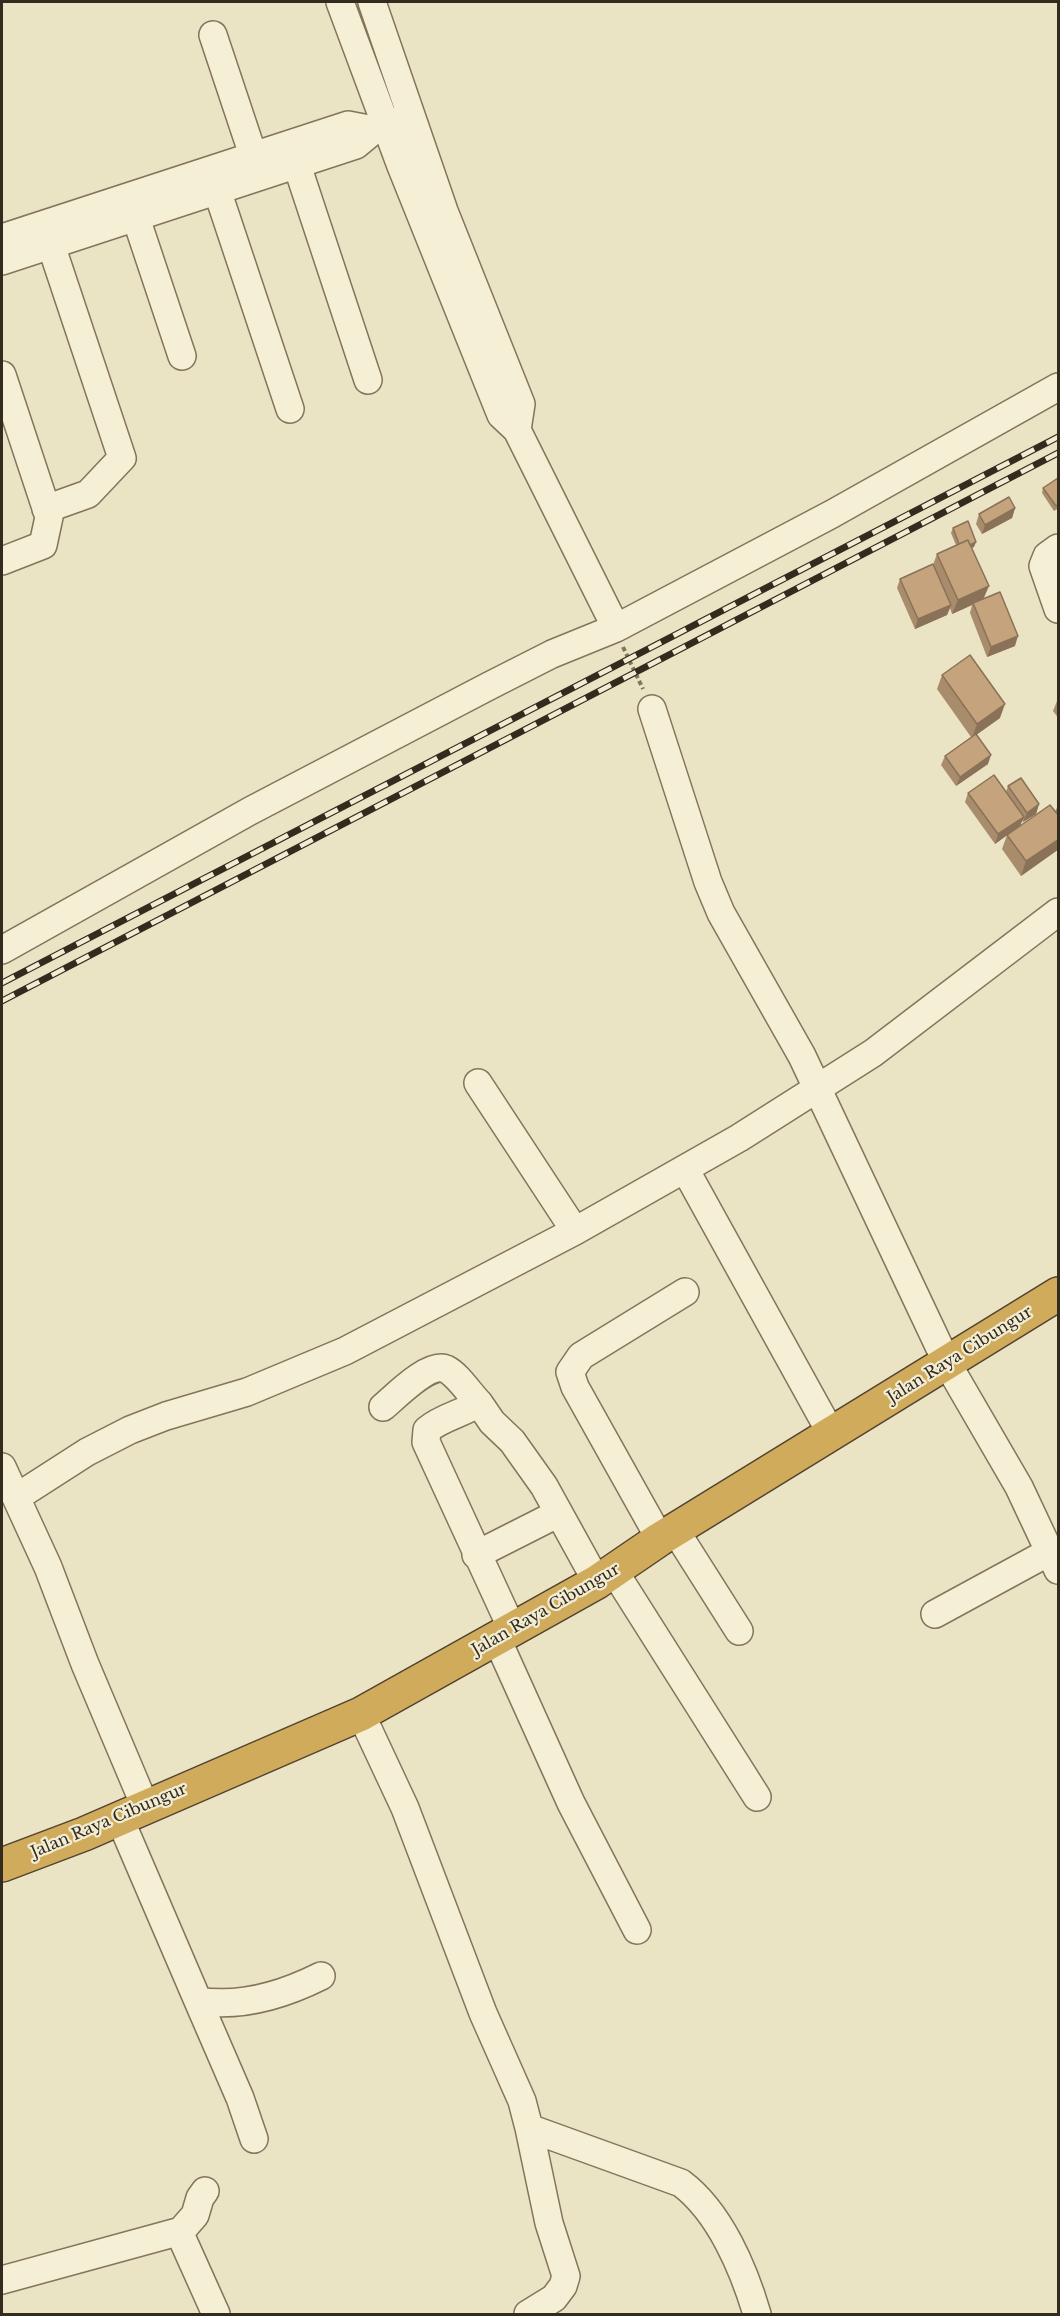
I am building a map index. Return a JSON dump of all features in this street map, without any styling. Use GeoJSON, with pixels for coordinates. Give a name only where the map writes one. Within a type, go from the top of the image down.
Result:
{"type":"FeatureCollection","features":[{"type":"Feature","properties":{"kind":"highway","name":"Jalan Raya Cibungur"},"geometry":{"type":"LineString","coordinates":[[2,1865],[361,1714],[606,1577],[668,1535],[1059,1293]]}},
{"type":"Feature","properties":{"kind":"street"},"geometry":{"type":"LineString","coordinates":[[340,2],[390,124],[444,211],[521,404],[517,430],[616,628]]}},
{"type":"Feature","properties":{"kind":"street"},"geometry":{"type":"LineString","coordinates":[[372,2],[390,124]]}},
{"type":"Feature","properties":{"kind":"street"},"geometry":{"type":"LineString","coordinates":[[213,36],[253,155]]}},
{"type":"Feature","properties":{"kind":"street"},"geometry":{"type":"LineString","coordinates":[[2,261],[51,245],[253,155],[293,154],[356,145],[390,124]]}},
{"type":"Feature","properties":{"kind":"street"},"geometry":{"type":"LineString","coordinates":[[2,238],[132,207],[218,190],[293,154]]}},
{"type":"Feature","properties":{"kind":"street"},"geometry":{"type":"LineString","coordinates":[[293,154],[369,380]]}},
{"type":"Feature","properties":{"kind":"street"},"geometry":{"type":"LineString","coordinates":[[218,190],[290,409]]}},
{"type":"Feature","properties":{"kind":"street"},"geometry":{"type":"LineString","coordinates":[[132,207],[182,356]]}},
{"type":"Feature","properties":{"kind":"street"},"geometry":{"type":"LineString","coordinates":[[46,508],[88,494],[122,458],[51,245]]}},
{"type":"Feature","properties":{"kind":"street"},"geometry":{"type":"LineString","coordinates":[[2,375],[49,517],[43,545],[2,561]]}},
{"type":"Feature","properties":{"kind":"street"},"geometry":{"type":"LineString","coordinates":[[2,950],[250,811],[552,654],[616,628],[832,514],[1059,387]]}},
{"type":"Feature","properties":{"kind":"street"},"geometry":{"type":"LineString","coordinates":[[1059,548],[1047,556],[1043,566],[1059,609]]}},
{"type":"Feature","properties":{"kind":"street"},"geometry":{"type":"LineString","coordinates":[[652,709],[708,882],[721,913],[817,1088],[947,1363],[1019,1487],[1054,1561],[935,1614]]}},
{"type":"Feature","properties":{"kind":"street"},"geometry":{"type":"LineString","coordinates":[[16,1497],[87,1452],[130,1430],[166,1416],[247,1392],[326,1359],[575,1231],[685,1169],[873,1053],[1059,912]]}},
{"type":"Feature","properties":{"kind":"street"},"geometry":{"type":"LineString","coordinates":[[478,1083],[575,1231]]}},
{"type":"Feature","properties":{"kind":"street"},"geometry":{"type":"LineString","coordinates":[[685,1169],[832,1435]]}},
{"type":"Feature","properties":{"kind":"street"},"geometry":{"type":"LineString","coordinates":[[685,1292],[581,1356],[570,1372],[575,1387],[668,1535],[739,1631]]}},
{"type":"Feature","properties":{"kind":"street"},"geometry":{"type":"LineString","coordinates":[[383,1407],[427,1371],[439,1368],[450,1372],[479,1403],[492,1422],[512,1441],[757,1797]]}},
{"type":"Feature","properties":{"kind":"street"},"geometry":{"type":"LineString","coordinates":[[479,1403],[464,1412],[436,1422],[428,1430],[426,1442],[476,1555],[571,1803],[637,1930]]}},
{"type":"Feature","properties":{"kind":"street"},"geometry":{"type":"LineString","coordinates":[[2,1467],[48,1567],[81,1654],[132,1812],[198,2001],[240,2098],[254,2139]]}},
{"type":"Feature","properties":{"kind":"street"},"geometry":{"type":"LineString","coordinates":[[476,1555],[560,1513]]}},
{"type":"Feature","properties":{"kind":"street"},"geometry":{"type":"LineString","coordinates":[[361,1714],[405,1808],[483,2013],[522,2101],[549,2223],[566,2276],[554,2298],[528,2314]]}},
{"type":"Feature","properties":{"kind":"street"},"geometry":{"type":"LineString","coordinates":[[198,2001],[217,2004],[254,2000],[301,1986],[321,1976]]}},
{"type":"Feature","properties":{"kind":"street"},"geometry":{"type":"LineString","coordinates":[[529,2128],[681,2183],[695,2194],[705,2205],[745,2274],[757,2314]]}},
{"type":"Feature","properties":{"kind":"street"},"geometry":{"type":"LineString","coordinates":[[2,2280],[181,2231],[195,2215],[200,2198],[205,2192]]}},
{"type":"Feature","properties":{"kind":"street"},"geometry":{"type":"LineString","coordinates":[[181,2231],[216,2314]]}},
{"type":"Feature","properties":{"kind":"path"},"geometry":{"type":"LineString","coordinates":[[616,628],[628,660],[652,709]]}},
{"type":"Feature","properties":{"kind":"building"},"geometry":{"type":"Polygon","coordinates":[[[1058,478],[1059,504],[1056,506],[1043,488],[1058,478]]]}},
{"type":"Feature","properties":{"kind":"building"},"geometry":{"type":"Polygon","coordinates":[[[1009,497],[1015,508],[985,525],[979,514],[1009,497]]]}},
{"type":"Feature","properties":{"kind":"building"},"geometry":{"type":"Polygon","coordinates":[[[968,521],[976,542],[970,545],[968,540],[959,544],[953,528],[968,521]]]}},
{"type":"Feature","properties":{"kind":"building"},"geometry":{"type":"Polygon","coordinates":[[[968,540],[989,586],[958,600],[937,554],[968,540]]]}},
{"type":"Feature","properties":{"kind":"building"},"geometry":{"type":"Polygon","coordinates":[[[933,564],[951,605],[918,619],[900,579],[933,564]]]}},
{"type":"Feature","properties":{"kind":"building"},"geometry":{"type":"Polygon","coordinates":[[[1000,592],[1018,636],[991,647],[973,603],[1000,592]]]}},
{"type":"Feature","properties":{"kind":"building"},"geometry":{"type":"Polygon","coordinates":[[[970,655],[1005,704],[977,724],[942,675],[970,655]]]}},
{"type":"Feature","properties":{"kind":"building"},"geometry":{"type":"Polygon","coordinates":[[[976,734],[991,755],[960,777],[945,756],[976,734]]]}},
{"type":"Feature","properties":{"kind":"building"},"geometry":{"type":"Polygon","coordinates":[[[994,775],[1024,817],[998,834],[968,793],[994,775]]]}},
{"type":"Feature","properties":{"kind":"building"},"geometry":{"type":"Polygon","coordinates":[[[1021,778],[1039,804],[1027,813],[1008,786],[1021,778]]]}},
{"type":"Feature","properties":{"kind":"building"},"geometry":{"type":"Polygon","coordinates":[[[1050,805],[1059,816],[1059,839],[1026,861],[1007,835],[1050,805]]]}},
{"type":"Feature","properties":{"kind":"railway"},"geometry":{"type":"LineString","coordinates":[[2,983],[1058,437]]}},
{"type":"Feature","properties":{"kind":"railway"},"geometry":{"type":"LineString","coordinates":[[2,1001],[1058,453]]}}]}
